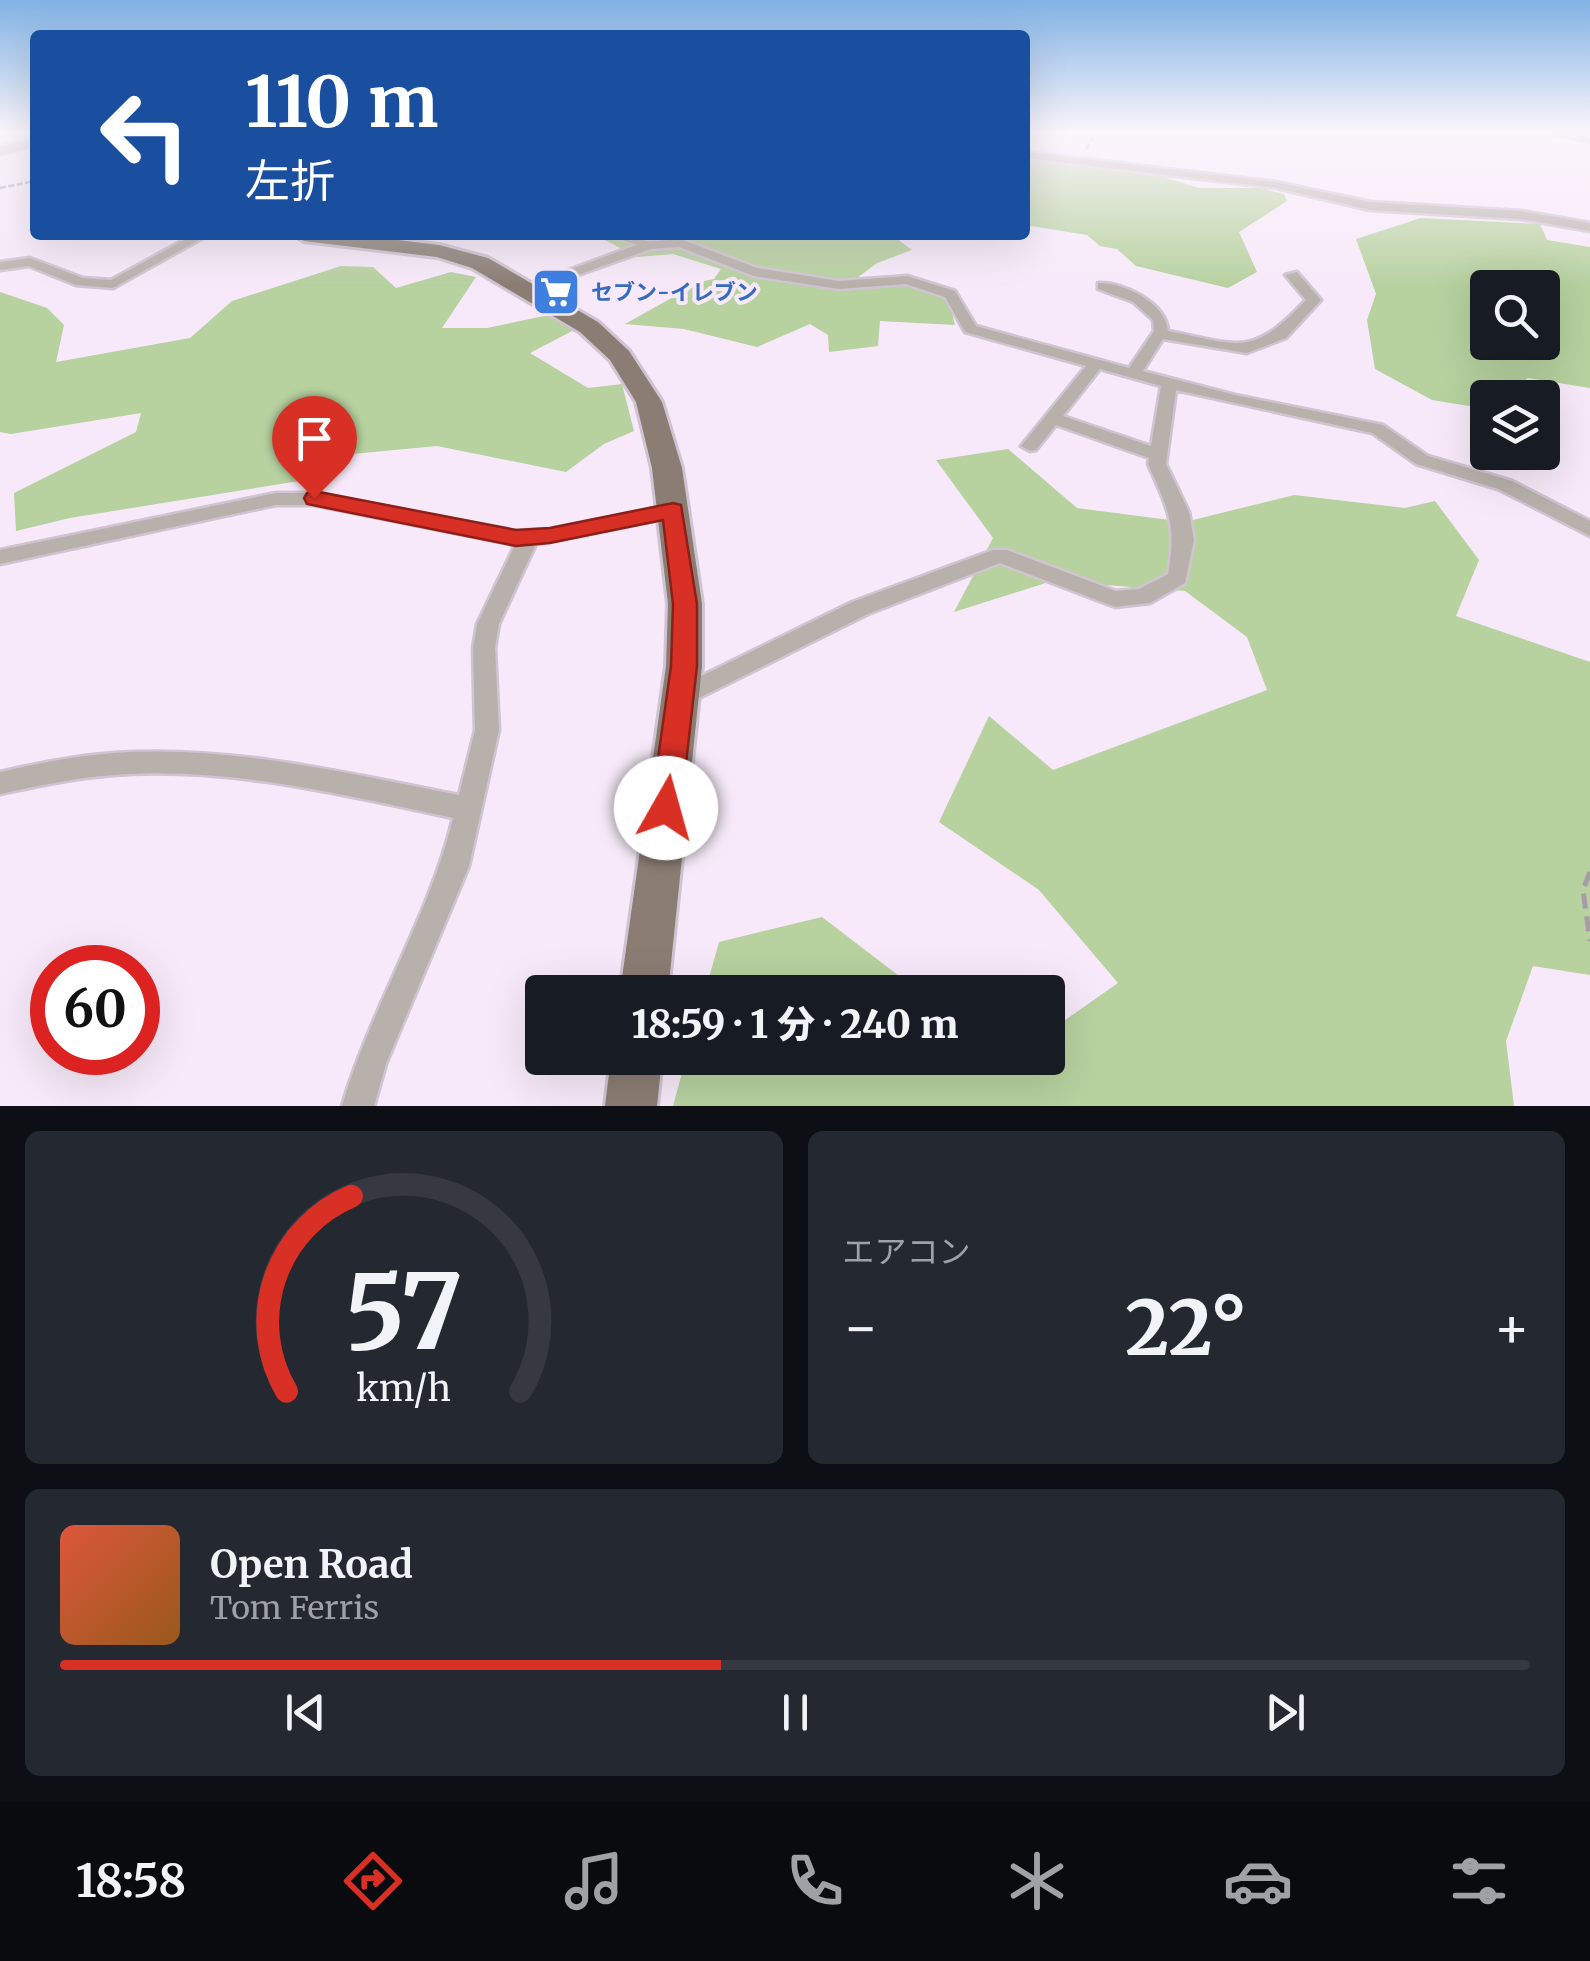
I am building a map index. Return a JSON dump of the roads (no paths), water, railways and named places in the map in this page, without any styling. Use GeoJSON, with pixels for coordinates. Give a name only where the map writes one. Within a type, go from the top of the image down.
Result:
{"type":"FeatureCollection","features":[{"type":"Feature","properties":{"kind":"main road"},"geometry":{"type":"LineString","coordinates":[[341,240],[461,256],[590,327],[638,379],[659,433],[685,604],[679,698],[646,975]]}},
{"type":"Feature","properties":{"kind":"main road"},"geometry":{"type":"LineString","coordinates":[[632,1106],[635,1075]]}},
{"type":"Feature","properties":{"kind":"street"},"geometry":{"type":"LineString","coordinates":[[1264,184],[1370,206],[1521,215],[1590,227]]}},
{"type":"Feature","properties":{"kind":"street"},"geometry":{"type":"LineString","coordinates":[[0,266],[30,262],[80,282],[113,284],[193,240]]}},
{"type":"Feature","properties":{"kind":"street"},"geometry":{"type":"LineString","coordinates":[[526,289],[603,265],[650,245],[680,243],[754,272],[839,285],[886,278],[924,284],[950,294],[970,329],[1168,384],[1377,429],[1422,460],[1505,485],[1590,530]]}},
{"type":"Feature","properties":{"kind":"street"},"geometry":{"type":"LineString","coordinates":[[1159,334],[1242,350],[1280,335],[1314,300],[1292,275]]}},
{"type":"Feature","properties":{"kind":"street"},"geometry":{"type":"LineString","coordinates":[[1104,286],[1121,290],[1153,309],[1160,319],[1159,334],[1134,374]]}},
{"type":"Feature","properties":{"kind":"street"},"geometry":{"type":"LineString","coordinates":[[1030,446],[1096,364]]}},
{"type":"Feature","properties":{"kind":"street"},"geometry":{"type":"LineString","coordinates":[[679,698],[860,608],[1000,555],[1115,598],[1143,597],[1178,578],[1184,540],[1179,512],[1157,464],[1168,384]]}},
{"type":"Feature","properties":{"kind":"street"},"geometry":{"type":"LineString","coordinates":[[1052,418],[1158,455]]}},
{"type":"Feature","properties":{"kind":"street"},"geometry":{"type":"LineString","coordinates":[[0,557],[276,499],[314,498],[473,532],[528,537],[673,510]]}},
{"type":"Feature","properties":{"kind":"street"},"geometry":{"type":"LineString","coordinates":[[358,1106],[370,1064],[456,866],[488,730],[484,648],[488,624],[528,537]]}},
{"type":"Feature","properties":{"kind":"street"},"geometry":{"type":"LineString","coordinates":[[0,782],[70,766],[174,764],[258,768],[468,809]]}},
{"type":"Feature","properties":{"kind":"lane"},"geometry":{"type":"LineString","coordinates":[[632,240],[650,245]]}},
{"type":"Feature","properties":{"kind":"place","name":"セブン-イレブン"},"geometry":{"type":"Point","coordinates":[556,292]}}]}
